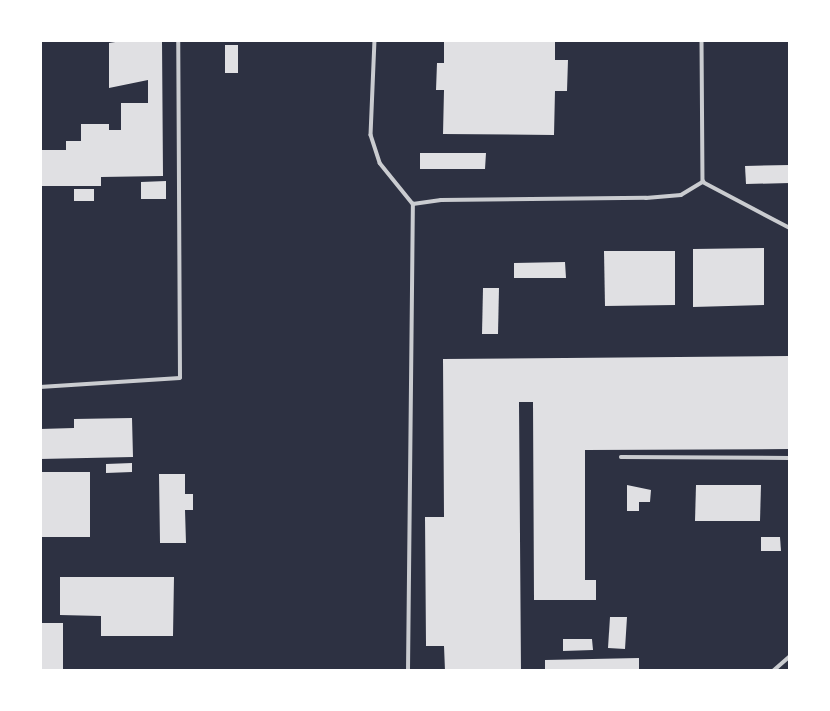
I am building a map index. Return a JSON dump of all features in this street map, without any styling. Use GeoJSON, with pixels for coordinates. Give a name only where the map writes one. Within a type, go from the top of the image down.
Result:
{"type":"FeatureCollection","features":[{"type":"Feature","properties":{"kind":"lane"},"geometry":{"type":"LineString","coordinates":[[40,387],[180,377],[178,40]]}},
{"type":"Feature","properties":{"kind":"lane"},"geometry":{"type":"LineString","coordinates":[[375,40],[371,135],[380,163],[413,204],[408,671]]}},
{"type":"Feature","properties":{"kind":"lane"},"geometry":{"type":"LineString","coordinates":[[702,40],[703,182]]}},
{"type":"Feature","properties":{"kind":"lane"},"geometry":{"type":"LineString","coordinates":[[413,204],[441,200],[646,198],[681,195],[703,182]]}},
{"type":"Feature","properties":{"kind":"lane"},"geometry":{"type":"LineString","coordinates":[[703,182],[790,228]]}},
{"type":"Feature","properties":{"kind":"lane"},"geometry":{"type":"LineString","coordinates":[[621,457],[790,458]]}},
{"type":"Feature","properties":{"kind":"lane"},"geometry":{"type":"LineString","coordinates":[[773,671],[790,656]]}},
{"type":"Feature","properties":{"kind":"building"},"geometry":{"type":"Polygon","coordinates":[[[162,40],[163,176],[101,177],[101,186],[40,186],[40,150],[66,150],[66,141],[81,141],[81,124],[109,124],[109,130],[121,130],[121,103],[148,103],[148,80],[109,88],[109,43],[162,40]]]}},
{"type":"Feature","properties":{"kind":"building"},"geometry":{"type":"Polygon","coordinates":[[[444,40],[555,40],[555,60],[568,60],[567,91],[555,91],[554,135],[443,134],[444,90],[436,90],[437,63],[444,63],[444,40]]]}},
{"type":"Feature","properties":{"kind":"building"},"geometry":{"type":"Polygon","coordinates":[[[225,45],[238,45],[238,73],[225,73],[225,45]]]}},
{"type":"Feature","properties":{"kind":"building"},"geometry":{"type":"Polygon","coordinates":[[[420,153],[486,153],[485,169],[420,169],[420,153]]]}},
{"type":"Feature","properties":{"kind":"building"},"geometry":{"type":"Polygon","coordinates":[[[790,165],[790,183],[746,184],[745,166],[790,165]]]}},
{"type":"Feature","properties":{"kind":"building"},"geometry":{"type":"Polygon","coordinates":[[[166,181],[166,199],[141,199],[141,182],[166,181]]]}},
{"type":"Feature","properties":{"kind":"building"},"geometry":{"type":"Polygon","coordinates":[[[74,189],[94,189],[94,201],[74,201],[74,189]]]}},
{"type":"Feature","properties":{"kind":"building"},"geometry":{"type":"Polygon","coordinates":[[[764,248],[764,305],[693,307],[693,249],[764,248]]]}},
{"type":"Feature","properties":{"kind":"building"},"geometry":{"type":"Polygon","coordinates":[[[604,251],[675,251],[675,305],[605,306],[604,251]]]}},
{"type":"Feature","properties":{"kind":"building"},"geometry":{"type":"Polygon","coordinates":[[[565,262],[566,278],[514,278],[514,263],[565,262]]]}},
{"type":"Feature","properties":{"kind":"building"},"geometry":{"type":"Polygon","coordinates":[[[483,288],[499,288],[498,334],[482,334],[483,288]]]}},
{"type":"Feature","properties":{"kind":"building"},"geometry":{"type":"Polygon","coordinates":[[[790,356],[790,449],[585,450],[585,580],[596,580],[596,600],[534,600],[533,402],[519,402],[521,671],[445,671],[444,646],[426,646],[425,517],[444,517],[443,359],[790,356]]]}},
{"type":"Feature","properties":{"kind":"building"},"geometry":{"type":"Polygon","coordinates":[[[132,418],[133,457],[40,459],[40,429],[74,428],[74,419],[132,418]]]}},
{"type":"Feature","properties":{"kind":"building"},"geometry":{"type":"Polygon","coordinates":[[[132,463],[132,472],[106,473],[106,464],[132,463]]]}},
{"type":"Feature","properties":{"kind":"building"},"geometry":{"type":"Polygon","coordinates":[[[40,472],[90,472],[90,537],[40,537],[40,472]]]}},
{"type":"Feature","properties":{"kind":"building"},"geometry":{"type":"Polygon","coordinates":[[[159,474],[185,474],[185,494],[193,494],[193,510],[185,510],[186,543],[160,543],[159,474]]]}},
{"type":"Feature","properties":{"kind":"building"},"geometry":{"type":"Polygon","coordinates":[[[627,485],[651,490],[650,502],[639,502],[639,511],[627,511],[627,485]]]}},
{"type":"Feature","properties":{"kind":"building"},"geometry":{"type":"Polygon","coordinates":[[[696,485],[761,485],[760,521],[695,521],[696,485]]]}},
{"type":"Feature","properties":{"kind":"building"},"geometry":{"type":"Polygon","coordinates":[[[761,537],[780,537],[781,551],[761,551],[761,537]]]}},
{"type":"Feature","properties":{"kind":"building"},"geometry":{"type":"Polygon","coordinates":[[[60,577],[174,577],[173,636],[101,636],[101,616],[60,615],[60,577]]]}},
{"type":"Feature","properties":{"kind":"building"},"geometry":{"type":"Polygon","coordinates":[[[610,617],[627,617],[625,649],[608,648],[610,617]]]}},
{"type":"Feature","properties":{"kind":"building"},"geometry":{"type":"Polygon","coordinates":[[[40,623],[63,623],[63,671],[40,671],[40,623]]]}},
{"type":"Feature","properties":{"kind":"building"},"geometry":{"type":"Polygon","coordinates":[[[563,639],[592,639],[593,650],[563,651],[563,639]]]}},
{"type":"Feature","properties":{"kind":"building"},"geometry":{"type":"Polygon","coordinates":[[[639,658],[639,671],[545,671],[545,660],[639,658]]]}}]}
